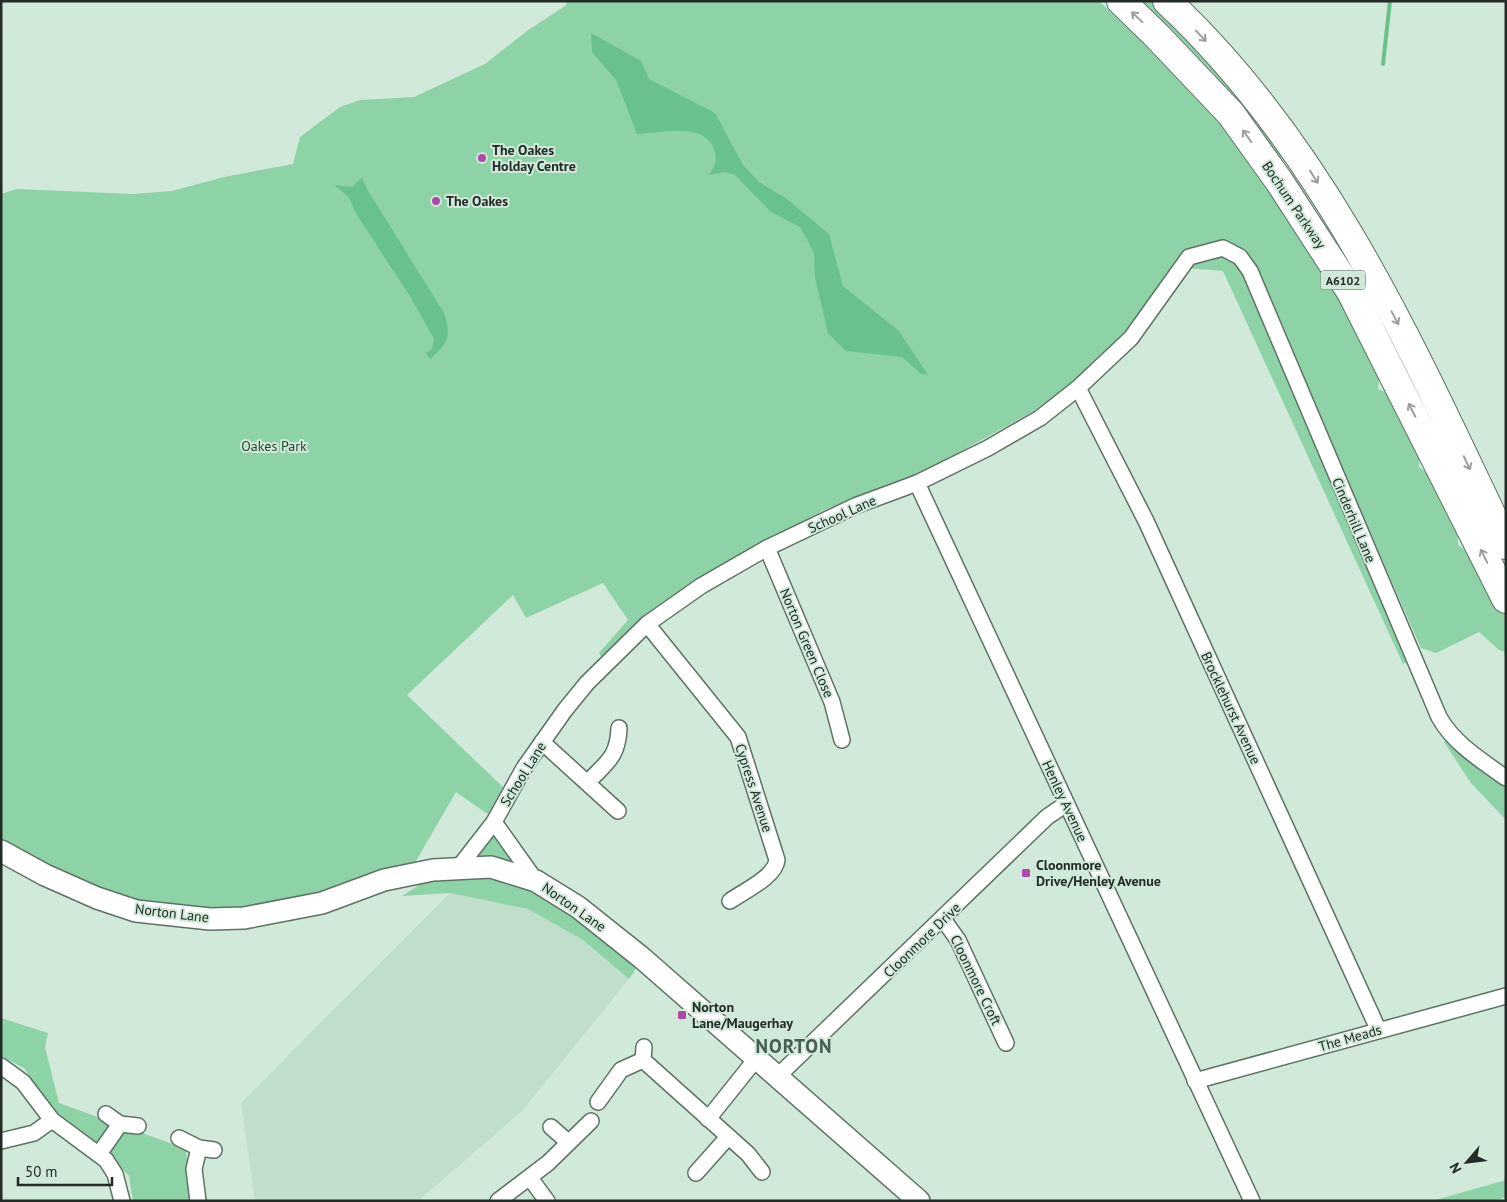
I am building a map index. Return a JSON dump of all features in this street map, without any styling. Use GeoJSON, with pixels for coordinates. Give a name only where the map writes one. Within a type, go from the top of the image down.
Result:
{"type":"FeatureCollection","features":[{"type":"Feature","properties":{"kind":"highway","name":"Bochum Parkway"},"geometry":{"type":"LineString","coordinates":[[1121,1],[1231,114],[1279,181],[1346,284],[1414,414],[1506,599]]}},
{"type":"Feature","properties":{"kind":"highway","name":"A6102"},"geometry":{"type":"LineString","coordinates":[[1167,1],[1239,76],[1301,158],[1368,265],[1439,403],[1506,545]]}},
{"type":"Feature","properties":{"kind":"street","name":"School Lane"},"geometry":{"type":"LineString","coordinates":[[459,867],[494,822],[524,768],[542,742],[587,683],[647,624],[700,586],[767,548],[855,506],[917,483],[988,448],[1040,418],[1078,388],[1131,338],[1190,257],[1223,248]]}},
{"type":"Feature","properties":{"kind":"street","name":"Cinderhill Lane"},"geometry":{"type":"LineString","coordinates":[[1223,248],[1240,258],[1250,271],[1439,718],[1447,732],[1462,746],[1506,778]]}},
{"type":"Feature","properties":{"kind":"street","name":"Brocklehurst Avenue"},"geometry":{"type":"LineString","coordinates":[[1078,388],[1146,521],[1378,1029]]}},
{"type":"Feature","properties":{"kind":"street","name":"Henley Avenue"},"geometry":{"type":"LineString","coordinates":[[917,483],[1252,1201]]}},
{"type":"Feature","properties":{"kind":"street","name":"Norton Green Close"},"geometry":{"type":"LineString","coordinates":[[767,548],[832,702],[842,740]]}},
{"type":"Feature","properties":{"kind":"street","name":"Cypress Avenue"},"geometry":{"type":"LineString","coordinates":[[647,624],[738,737],[777,860],[776,866],[771,872],[730,901]]}},
{"type":"Feature","properties":{"kind":"street"},"geometry":{"type":"LineString","coordinates":[[588,782],[614,755],[619,746],[619,728]]}},
{"type":"Feature","properties":{"kind":"street"},"geometry":{"type":"LineString","coordinates":[[542,742],[618,811]]}},
{"type":"Feature","properties":{"kind":"street","name":"Cloonmore Drive"},"geometry":{"type":"LineString","coordinates":[[778,1076],[1047,817],[1066,804]]}},
{"type":"Feature","properties":{"kind":"street","name":"School Lane"},"geometry":{"type":"LineString","coordinates":[[494,822],[536,881]]}},
{"type":"Feature","properties":{"kind":"street","name":"Norton Lane"},"geometry":{"type":"LineString","coordinates":[[1,851],[45,875],[97,898],[136,911],[210,919],[244,918],[280,912],[322,903],[384,880],[409,873],[459,867],[491,866],[536,881],[560,894],[604,926],[919,1201]]}},
{"type":"Feature","properties":{"kind":"street","name":"Cloonmore Croft"},"geometry":{"type":"LineString","coordinates":[[943,919],[958,940],[1006,1043]]}},
{"type":"Feature","properties":{"kind":"street","name":"The Meads"},"geometry":{"type":"LineString","coordinates":[[1195,1082],[1378,1029],[1506,996]]}},
{"type":"Feature","properties":{"kind":"street"},"geometry":{"type":"LineString","coordinates":[[598,1102],[621,1070],[643,1053],[708,1119],[748,1154],[762,1172]]}},
{"type":"Feature","properties":{"kind":"street"},"geometry":{"type":"LineString","coordinates":[[708,1119],[756,1059]]}},
{"type":"Feature","properties":{"kind":"street"},"geometry":{"type":"LineString","coordinates":[[1,1066],[23,1082],[52,1120],[73,1138],[99,1154],[115,1174],[122,1201]]}},
{"type":"Feature","properties":{"kind":"street"},"geometry":{"type":"LineString","coordinates":[[106,1114],[120,1124],[138,1126]]}},
{"type":"Feature","properties":{"kind":"street"},"geometry":{"type":"LineString","coordinates":[[1,1141],[34,1133],[52,1120]]}},
{"type":"Feature","properties":{"kind":"street"},"geometry":{"type":"LineString","coordinates":[[498,1201],[530,1178],[591,1121]]}},
{"type":"Feature","properties":{"kind":"street"},"geometry":{"type":"LineString","coordinates":[[99,1154],[120,1124]]}},
{"type":"Feature","properties":{"kind":"street"},"geometry":{"type":"LineString","coordinates":[[551,1127],[568,1142]]}},
{"type":"Feature","properties":{"kind":"street"},"geometry":{"type":"LineString","coordinates":[[696,1173],[728,1137]]}},
{"type":"Feature","properties":{"kind":"street"},"geometry":{"type":"LineString","coordinates":[[179,1138],[206,1149],[194,1169],[198,1201]]}},
{"type":"Feature","properties":{"kind":"street"},"geometry":{"type":"LineString","coordinates":[[530,1178],[546,1201]]}},
{"type":"Feature","properties":{"kind":"shaded area"},"geometry":{"type":"Polygon","coordinates":[[[591,33],[641,61],[649,79],[715,113],[743,165],[759,182],[787,199],[829,234],[843,286],[899,331],[928,375],[921,374],[902,357],[846,351],[828,333],[815,278],[814,253],[800,227],[771,212],[735,175],[724,172],[709,175],[716,158],[713,147],[700,134],[668,131],[637,134],[616,80],[592,52],[591,33]]]}},
{"type":"Feature","properties":{"kind":"shaded area"},"geometry":{"type":"Polygon","coordinates":[[[362,177],[367,189],[444,313],[448,328],[447,339],[430,359],[426,353],[432,349],[434,339],[411,298],[355,212],[349,197],[334,185],[352,187],[362,177]]]}},
{"type":"Feature","properties":{"kind":"shaded area"},"geometry":{"type":"Polygon","coordinates":[[[450,893],[528,909],[583,940],[629,979],[522,1111],[418,1201],[255,1201],[241,1103],[450,893]]]}},
{"type":"Feature","properties":{"kind":"green space","name":"Oakes Park"},"geometry":{"type":"Polygon","coordinates":[[[568,1],[1099,1],[1213,110],[1340,291],[1380,370],[1378,389],[1392,395],[1420,448],[1419,467],[1433,476],[1458,527],[1458,545],[1475,557],[1506,616],[1506,652],[1499,650],[1479,632],[1436,653],[1421,648],[1245,250],[1226,239],[1194,251],[1127,336],[1059,397],[920,474],[824,510],[695,581],[604,662],[599,653],[628,620],[603,583],[526,618],[513,595],[407,695],[508,792],[492,817],[456,792],[416,861],[282,905],[207,911],[154,905],[111,896],[1,840],[1,194],[17,189],[133,194],[172,191],[224,177],[293,164],[300,137],[340,107],[360,100],[414,97],[485,64],[527,31],[565,6],[568,1]]]}},
{"type":"Feature","properties":{"kind":"green space"},"geometry":{"type":"Polygon","coordinates":[[[1133,1],[1156,1],[1181,25],[1276,144],[1285,170],[1133,1]]]}},
{"type":"Feature","properties":{"kind":"green space"},"geometry":{"type":"Polygon","coordinates":[[[1220,256],[1232,259],[1244,277],[1410,661],[1403,664],[1223,271],[1187,268],[1199,260],[1220,256]]]}},
{"type":"Feature","properties":{"kind":"green space"},"geometry":{"type":"Polygon","coordinates":[[[1447,739],[1506,784],[1506,820],[1471,783],[1444,742],[1447,739]]]}},
{"type":"Feature","properties":{"kind":"green space"},"geometry":{"type":"Polygon","coordinates":[[[493,830],[517,862],[475,856],[493,830]]]}},
{"type":"Feature","properties":{"kind":"green space"},"geometry":{"type":"Polygon","coordinates":[[[487,873],[530,887],[550,897],[586,922],[639,964],[629,979],[583,940],[528,909],[450,893],[402,896],[430,878],[487,873]]]}},
{"type":"Feature","properties":{"kind":"green space"},"geometry":{"type":"Polygon","coordinates":[[[1,1018],[48,1033],[45,1047],[59,1103],[186,1149],[191,1201],[133,1201],[129,1176],[95,1141],[52,1108],[24,1068],[1,1056],[1,1018]]]}},
{"type":"Feature","properties":{"kind":"green space"},"geometry":{"type":"Polygon","coordinates":[[[1506,1180],[1506,1197],[1495,1201],[1432,1201],[1506,1180]]]}},
{"type":"Feature","properties":{"kind":"waterway"},"geometry":{"type":"LineString","coordinates":[[1383,64],[1390,1]]}},
{"type":"Feature","properties":{"kind":"place","name":"The Oakes Holday Centre"},"geometry":{"type":"Point","coordinates":[482,158]}},
{"type":"Feature","properties":{"kind":"place","name":"The Oakes"},"geometry":{"type":"Point","coordinates":[436,201]}},
{"type":"Feature","properties":{"kind":"place","name":"Cloonmore Drive/Henley Avenue"},"geometry":{"type":"Point","coordinates":[1026,873]}},
{"type":"Feature","properties":{"kind":"place","name":"Norton Lane/Maugerhay"},"geometry":{"type":"Point","coordinates":[682,1015]}},
{"type":"Feature","properties":{"kind":"district","name":"NORTON"},"geometry":{"type":"Point","coordinates":[794,1046]}}]}
